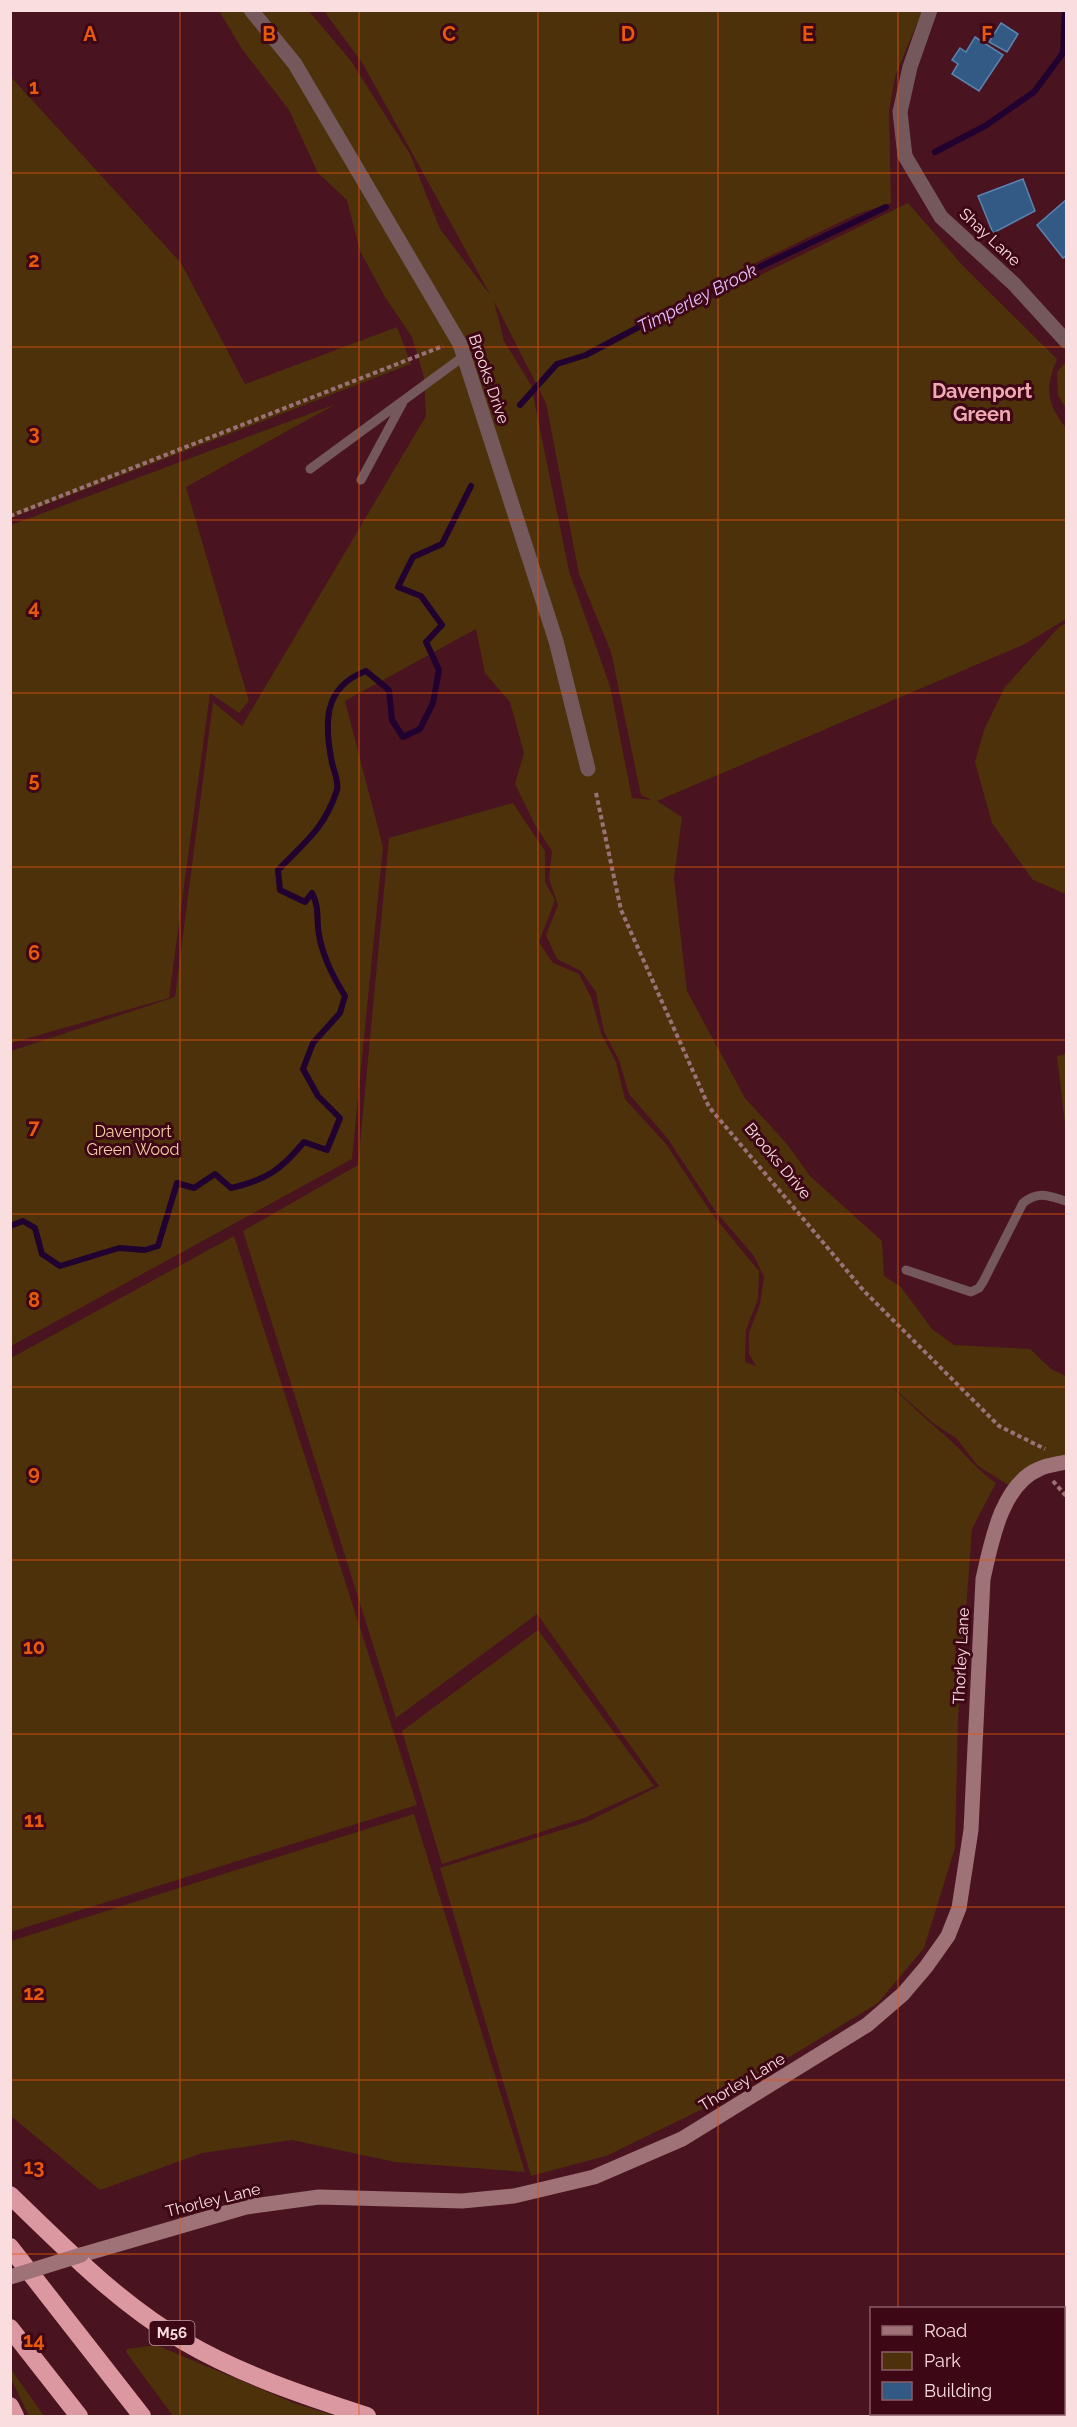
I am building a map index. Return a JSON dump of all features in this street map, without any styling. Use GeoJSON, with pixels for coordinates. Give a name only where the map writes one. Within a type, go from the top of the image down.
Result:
{"type":"FeatureCollection","features":[{"type":"Feature","properties":{"kind":"highway","name":"M56"},"geometry":{"type":"LineString","coordinates":[[10,2195],[101,2281],[185,2342],[278,2386],[367,2416]]}},
{"type":"Feature","properties":{"kind":"highway"},"geometry":{"type":"LineString","coordinates":[[10,2247],[142,2416]]}},
{"type":"Feature","properties":{"kind":"highway"},"geometry":{"type":"LineString","coordinates":[[10,2328],[79,2416]]}},
{"type":"Feature","properties":{"kind":"highway"},"geometry":{"type":"LineString","coordinates":[[10,2406],[15,2416]]}},
{"type":"Feature","properties":{"kind":"street","name":"Brooks Drive"},"geometry":{"type":"LineString","coordinates":[[251,10],[295,64],[458,340],[556,641],[588,769]]}},
{"type":"Feature","properties":{"kind":"street","name":"Shay Lane"},"geometry":{"type":"LineString","coordinates":[[930,10],[910,67],[900,112],[905,156],[941,217],[1014,284],[1066,341]]}},
{"type":"Feature","properties":{"kind":"street","name":"Thorley Lane"},"geometry":{"type":"LineString","coordinates":[[10,2277],[246,2207],[319,2197],[462,2201],[514,2196],[594,2177],[682,2139],[822,2055],[867,2025],[903,1994],[926,1967],[948,1936],[959,1908],[971,1830],[983,1579],[992,1540],[1003,1508],[1019,1486],[1041,1468],[1066,1462]]}},
{"type":"Feature","properties":{"kind":"lane"},"geometry":{"type":"LineString","coordinates":[[309,470],[464,356]]}},
{"type":"Feature","properties":{"kind":"lane"},"geometry":{"type":"LineString","coordinates":[[361,480],[405,400]]}},
{"type":"Feature","properties":{"kind":"lane"},"geometry":{"type":"LineString","coordinates":[[906,1270],[971,1292],[979,1288],[983,1282],[1023,1203],[1041,1193],[1066,1201]]}},
{"type":"Feature","properties":{"kind":"path"},"geometry":{"type":"LineString","coordinates":[[10,516],[458,340]]}},
{"type":"Feature","properties":{"kind":"path","name":"Brooks Drive"},"geometry":{"type":"LineString","coordinates":[[596,794],[621,910],[709,1107],[864,1291],[999,1426],[1047,1450]]}},
{"type":"Feature","properties":{"kind":"green space","name":"Davenport Green Wood"},"geometry":{"type":"Polygon","coordinates":[[[219,11],[309,11],[351,61],[410,154],[440,229],[491,296],[363,64],[324,11],[922,11],[895,77],[889,111],[891,203],[857,214],[683,298],[689,310],[908,203],[964,267],[1057,359],[1049,387],[1051,403],[1066,428],[1066,619],[1025,644],[657,801],[682,817],[674,878],[687,991],[745,1098],[787,1144],[810,1176],[882,1241],[884,1276],[901,1287],[932,1329],[954,1345],[1030,1349],[1051,1369],[1066,1376],[1066,1462],[1010,1486],[978,1466],[956,1438],[933,1423],[887,1382],[996,1483],[972,1529],[958,1719],[955,1848],[924,1948],[878,2003],[711,2105],[606,2156],[531,2176],[440,1868],[587,1822],[659,1786],[537,1614],[396,1718],[243,1231],[358,1165],[389,838],[513,803],[545,851],[545,882],[555,900],[539,942],[553,963],[579,974],[591,997],[601,1033],[616,1062],[625,1099],[666,1144],[712,1214],[759,1271],[758,1299],[746,1330],[745,1362],[756,1366],[749,1354],[749,1333],[760,1304],[764,1277],[754,1256],[716,1212],[668,1139],[629,1094],[619,1060],[604,1032],[596,992],[581,971],[557,959],[546,935],[558,905],[549,879],[552,851],[535,825],[515,784],[524,753],[510,702],[485,673],[476,629],[345,701],[383,847],[352,1159],[11,1346],[11,1051],[175,997],[213,702],[242,726],[426,416],[424,377],[412,337],[385,297],[360,251],[347,200],[318,173],[289,110],[242,49],[219,11]],[[494,301],[504,341],[531,385],[569,571],[610,686],[632,798],[652,800],[641,795],[611,652],[579,574],[546,403],[494,301]]]}},
{"type":"Feature","properties":{"kind":"green space"},"geometry":{"type":"Polygon","coordinates":[[[11,77],[181,263],[245,384],[397,327],[411,364],[11,518],[11,77]]]}},
{"type":"Feature","properties":{"kind":"green space"},"geometry":{"type":"Polygon","coordinates":[[[1066,362],[1066,409],[1058,395],[1057,372],[1066,362]]]}},
{"type":"Feature","properties":{"kind":"green space"},"geometry":{"type":"Polygon","coordinates":[[[336,404],[186,487],[249,701],[239,713],[210,693],[169,998],[11,1043],[11,525],[336,404]]]}},
{"type":"Feature","properties":{"kind":"green space"},"geometry":{"type":"Polygon","coordinates":[[[1066,623],[1066,894],[1033,880],[992,823],[975,762],[984,730],[1005,687],[1059,627],[1066,623]]]}},
{"type":"Feature","properties":{"kind":"green space"},"geometry":{"type":"Polygon","coordinates":[[[1066,1054],[1066,1133],[1057,1056],[1066,1054]]]}},
{"type":"Feature","properties":{"kind":"green space"},"geometry":{"type":"Polygon","coordinates":[[[234,1236],[417,1805],[11,1932],[11,1358],[234,1236]]]}},
{"type":"Feature","properties":{"kind":"green space"},"geometry":{"type":"Polygon","coordinates":[[[538,1630],[654,1786],[584,1818],[442,1864],[402,1731],[538,1630]]]}},
{"type":"Feature","properties":{"kind":"green space"},"geometry":{"type":"Polygon","coordinates":[[[414,1814],[525,2172],[395,2162],[292,2140],[202,2153],[100,2190],[11,2116],[11,1941],[414,1814]]]}},
{"type":"Feature","properties":{"kind":"green space"},"geometry":{"type":"Polygon","coordinates":[[[156,2345],[294,2403],[336,2416],[173,2416],[126,2352],[127,2349],[156,2345]]]}},
{"type":"Feature","properties":{"kind":"green space"},"geometry":{"type":"Polygon","coordinates":[[[11,2369],[44,2416],[29,2416],[11,2379],[11,2369]]]}},
{"type":"Feature","properties":{"kind":"building"},"geometry":{"type":"Polygon","coordinates":[[[1001,23],[1018,34],[1007,52],[989,42],[1001,23]]]}},
{"type":"Feature","properties":{"kind":"building"},"geometry":{"type":"Polygon","coordinates":[[[975,37],[1003,55],[979,91],[952,74],[958,64],[952,60],[960,48],[966,52],[975,37]]]}},
{"type":"Feature","properties":{"kind":"building"},"geometry":{"type":"Polygon","coordinates":[[[1023,179],[1035,211],[993,233],[978,196],[1023,179]]]}},
{"type":"Feature","properties":{"kind":"building"},"geometry":{"type":"Polygon","coordinates":[[[1066,200],[1066,256],[1063,258],[1037,225],[1066,200]]]}},
{"type":"Feature","properties":{"kind":"waterway","name":"Timperley Brook"},"geometry":{"type":"LineString","coordinates":[[935,152],[985,126],[1034,92],[1063,53],[1065,10]]}},
{"type":"Feature","properties":{"kind":"waterway","name":"Timperley Brook"},"geometry":{"type":"LineString","coordinates":[[520,405],[557,364],[586,355],[684,303],[886,207]]}},
{"type":"Feature","properties":{"kind":"waterway","name":"Timperley Brook"},"geometry":{"type":"LineString","coordinates":[[10,1226],[23,1221],[35,1228],[42,1254],[60,1266],[119,1248],[145,1250],[158,1246],[177,1183],[194,1188],[215,1174],[231,1188],[254,1181],[280,1167],[304,1142],[327,1150],[340,1118],[318,1096],[303,1069],[313,1043],[340,1013],[345,996],[323,951],[316,904],[312,893],[305,902],[280,890],[278,870],[320,825],[337,790],[337,780],[329,748],[328,721],[334,697],[341,686],[366,671],[389,690],[392,720],[403,737],[420,729],[433,703],[439,670],[426,642],[442,625],[421,596],[398,587],[413,557],[442,544],[471,486]]}},
{"type":"Feature","properties":{"kind":"district","name":"Davenport Green"},"geometry":{"type":"Point","coordinates":[982,402]}}]}
